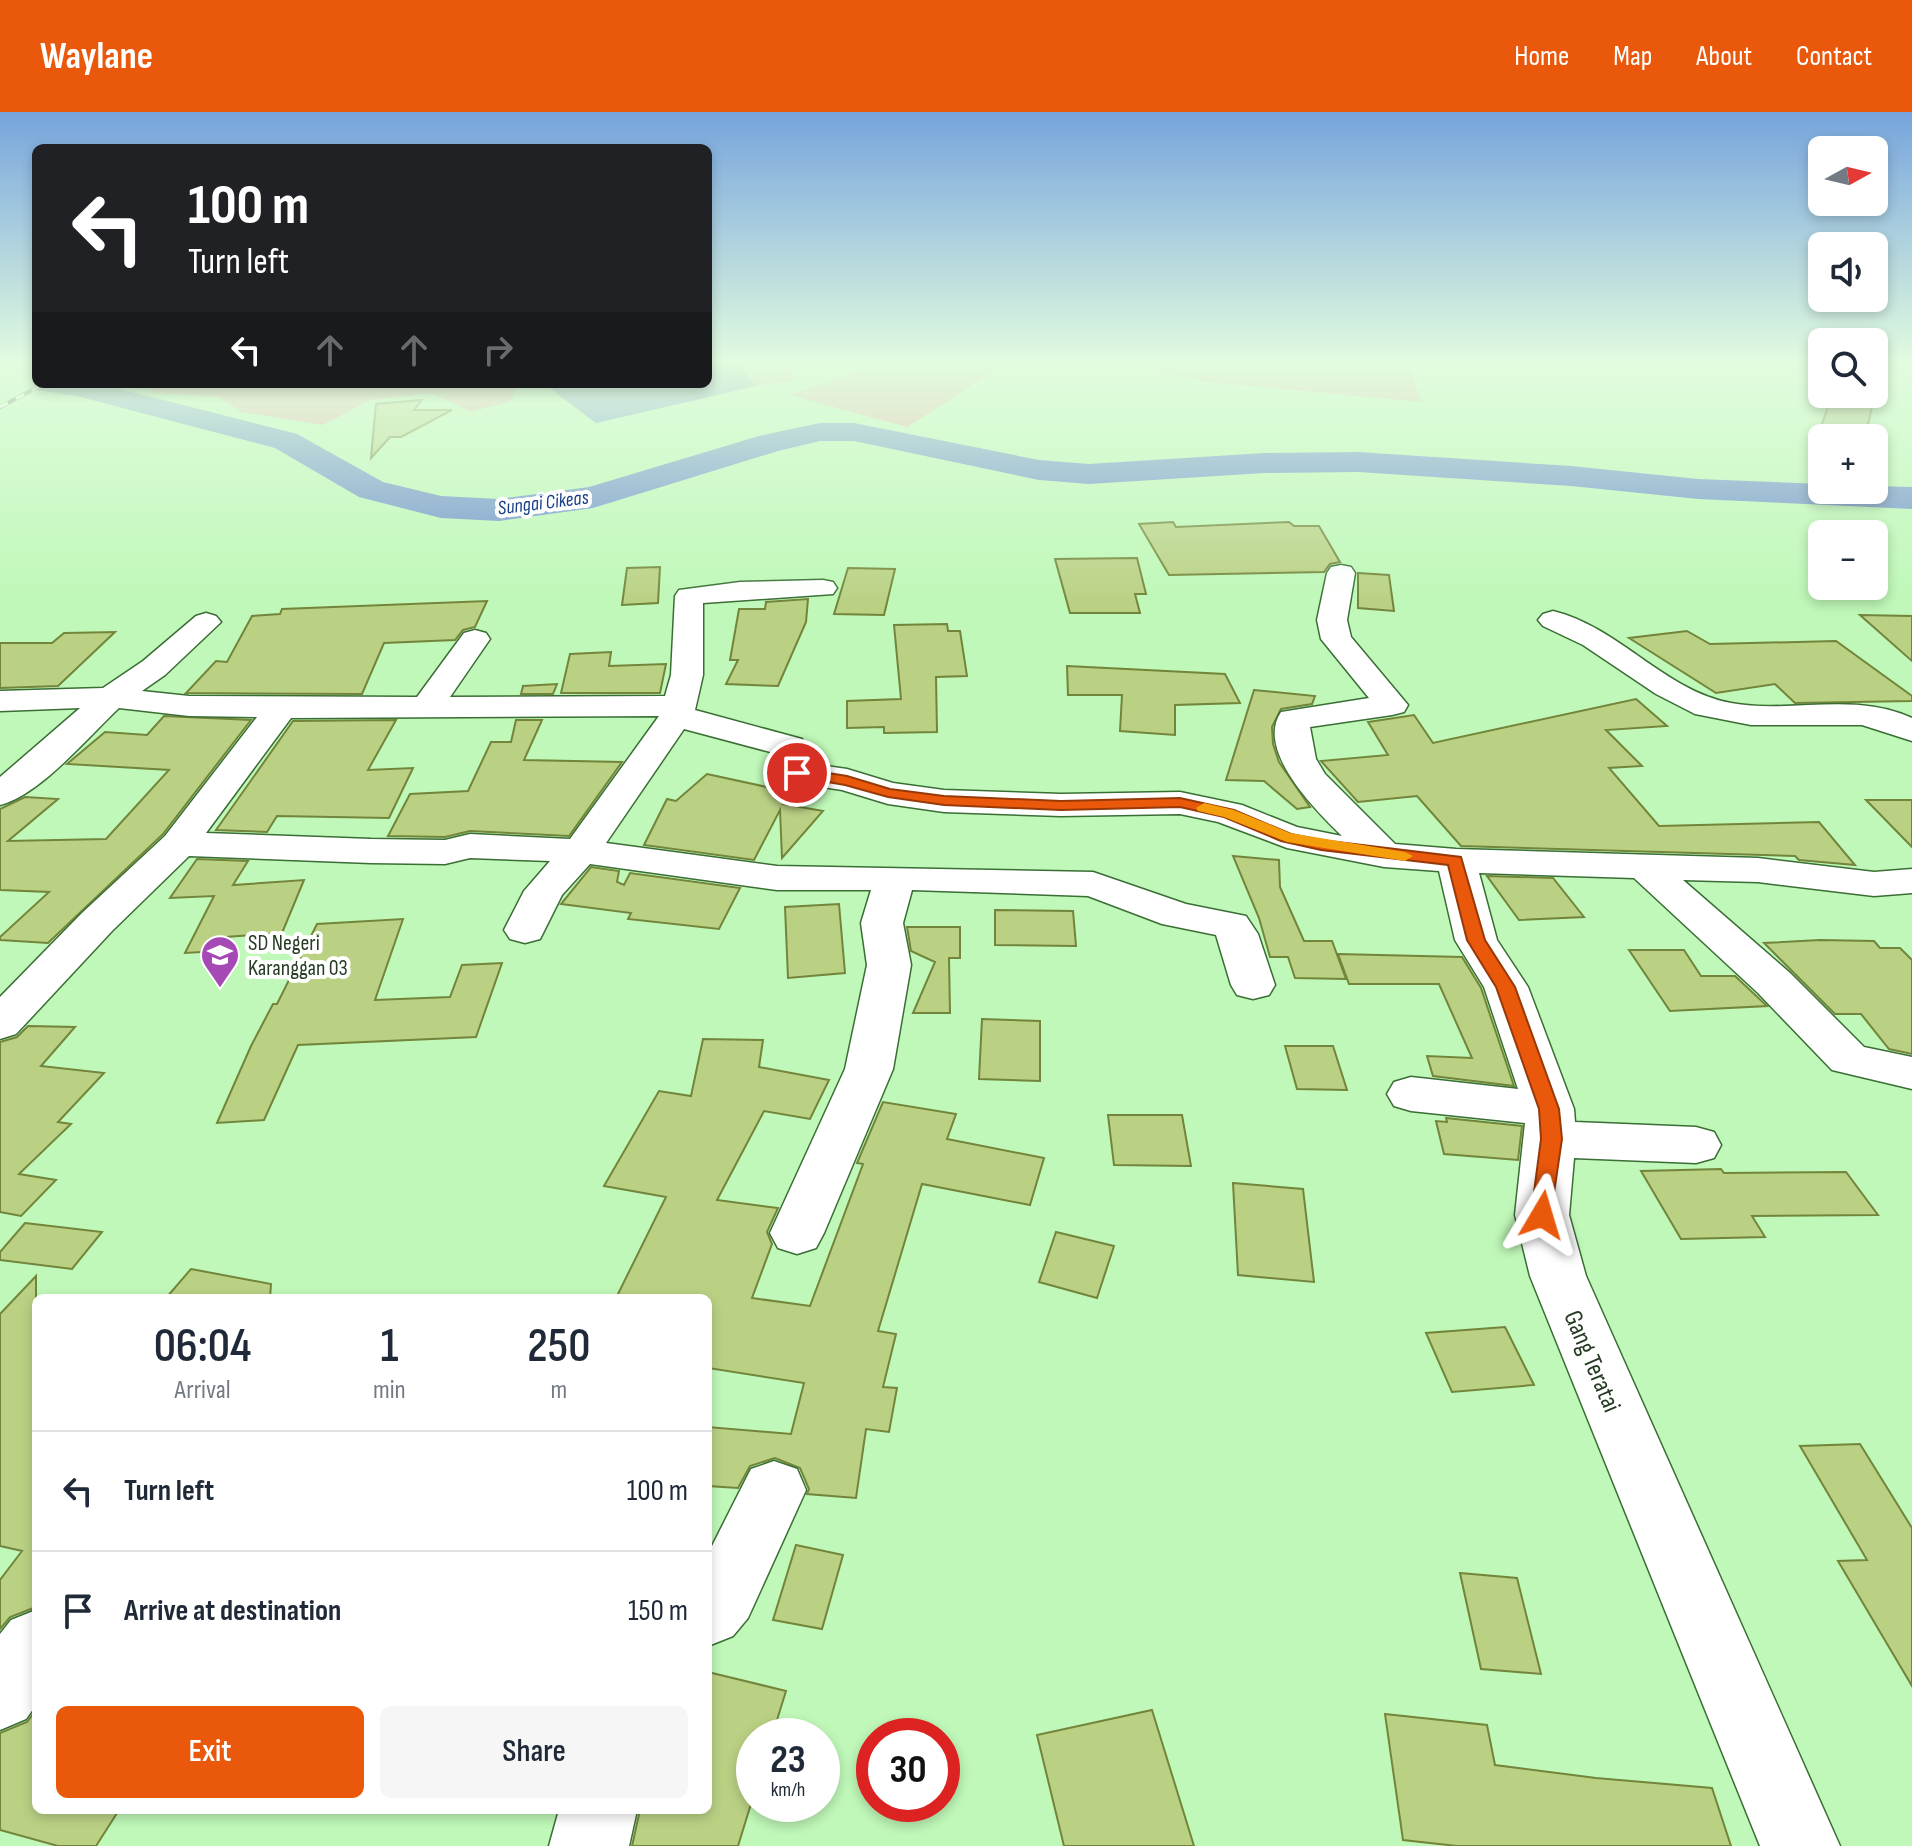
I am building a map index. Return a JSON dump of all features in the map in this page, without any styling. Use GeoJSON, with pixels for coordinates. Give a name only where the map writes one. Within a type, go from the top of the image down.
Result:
{"type":"FeatureCollection","features":[{"type":"Feature","properties":{"kind":"street"},"geometry":{"type":"LineString","coordinates":[[1341,573],[1332,620],[1336,639],[1392,705],[1293,719],[1293,747],[1302,767],[1316,786],[1384,855]]}},
{"type":"Feature","properties":{"kind":"street"},"geometry":{"type":"LineString","coordinates":[[525,930],[544,891],[581,851],[677,711],[687,675],[689,596],[740,590],[823,588]]}},
{"type":"Feature","properties":{"kind":"street"},"geometry":{"type":"LineString","coordinates":[[1553,620],[1579,629],[1651,680],[1709,708],[1748,716],[1849,714],[1885,719],[1912,731]]}},
{"type":"Feature","properties":{"kind":"street"},"geometry":{"type":"LineString","coordinates":[[0,701],[104,682],[154,668],[206,622]]}},
{"type":"Feature","properties":{"kind":"street"},"geometry":{"type":"LineString","coordinates":[[428,705],[475,639]]}},
{"type":"Feature","properties":{"kind":"street"},"geometry":{"type":"LineString","coordinates":[[104,682],[189,706],[428,705],[677,711],[727,731],[790,746],[797,773],[847,780],[888,793],[944,801],[1025,804],[1171,801],[1229,813],[1287,837],[1384,855],[1456,861],[1758,870],[1893,883],[1912,908]]}},
{"type":"Feature","properties":{"kind":"street"},"geometry":{"type":"LineString","coordinates":[[0,794],[14,772],[104,682]]}},
{"type":"Feature","properties":{"kind":"street"},"geometry":{"type":"LineString","coordinates":[[0,1024],[97,922],[179,844],[281,708]]}},
{"type":"Feature","properties":{"kind":"street"},"geometry":{"type":"LineString","coordinates":[[179,844],[445,852],[470,846],[581,851],[777,878],[1093,884],[1177,915],[1231,925],[1253,985]]}},
{"type":"Feature","properties":{"kind":"street","name":"Gang Teratai"},"geometry":{"type":"LineString","coordinates":[[1456,861],[1476,940],[1506,987],[1550,1124],[1542,1215],[1558,1276],[1800,1846]]}},
{"type":"Feature","properties":{"kind":"street"},"geometry":{"type":"LineString","coordinates":[[1643,865],[1774,983],[1849,1059],[1912,1073]]}},
{"type":"Feature","properties":{"kind":"street"},"geometry":{"type":"LineString","coordinates":[[797,1233],[869,1069],[889,965],[882,923],[895,878]]}},
{"type":"Feature","properties":{"kind":"street"},"geometry":{"type":"LineString","coordinates":[[1411,1094],[1550,1124],[1696,1145]]}},
{"type":"Feature","properties":{"kind":"street"},"geometry":{"type":"LineString","coordinates":[[712,1608],[724,1594],[774,1490]]}},
{"type":"Feature","properties":{"kind":"street"},"geometry":{"type":"LineString","coordinates":[[0,1693],[32,1650]]}},
{"type":"Feature","properties":{"kind":"street"},"geometry":{"type":"LineString","coordinates":[[589,1846],[597,1814]]}},
{"type":"Feature","properties":{"kind":"building"},"geometry":{"type":"Polygon","coordinates":[[[373,441],[386,441],[371,458],[373,441]]]}},
{"type":"Feature","properties":{"kind":"building"},"geometry":{"type":"Polygon","coordinates":[[[1173,522],[1176,527],[1289,522],[1294,526],[1319,526],[1340,562],[1330,564],[1324,572],[1169,575],[1139,524],[1173,522]]]}},
{"type":"Feature","properties":{"kind":"building"},"geometry":{"type":"Polygon","coordinates":[[[1137,558],[1146,594],[1135,594],[1140,613],[1070,613],[1055,559],[1137,558]]]}},
{"type":"Feature","properties":{"kind":"building"},"geometry":{"type":"Polygon","coordinates":[[[660,567],[658,603],[622,605],[627,568],[660,567]]]}},
{"type":"Feature","properties":{"kind":"building"},"geometry":{"type":"Polygon","coordinates":[[[848,568],[895,569],[884,615],[834,614],[848,568]]]}},
{"type":"Feature","properties":{"kind":"building"},"geometry":{"type":"Polygon","coordinates":[[[1358,573],[1389,575],[1394,611],[1358,608],[1358,573]]]}},
{"type":"Feature","properties":{"kind":"building"},"geometry":{"type":"Polygon","coordinates":[[[808,599],[806,622],[778,686],[726,684],[738,660],[730,660],[739,609],[765,609],[766,602],[808,599]]]}},
{"type":"Feature","properties":{"kind":"building"},"geometry":{"type":"Polygon","coordinates":[[[487,601],[475,627],[463,630],[455,640],[384,643],[362,694],[186,693],[216,661],[227,662],[252,616],[280,614],[282,609],[487,601]]]}},
{"type":"Feature","properties":{"kind":"building"},"geometry":{"type":"Polygon","coordinates":[[[1860,615],[1912,616],[1912,661],[1860,615]]]}},
{"type":"Feature","properties":{"kind":"building"},"geometry":{"type":"Polygon","coordinates":[[[947,624],[948,631],[960,631],[967,676],[936,677],[937,732],[884,733],[884,727],[847,728],[847,701],[901,699],[894,625],[947,624]]]}},
{"type":"Feature","properties":{"kind":"building"},"geometry":{"type":"Polygon","coordinates":[[[1687,631],[1710,644],[1836,641],[1912,696],[1912,701],[1795,703],[1775,684],[1716,693],[1629,638],[1687,631]]]}},
{"type":"Feature","properties":{"kind":"building"},"geometry":{"type":"Polygon","coordinates":[[[115,632],[58,686],[0,688],[0,643],[52,643],[64,633],[115,632]]]}},
{"type":"Feature","properties":{"kind":"building"},"geometry":{"type":"Polygon","coordinates":[[[611,652],[609,666],[666,664],[660,693],[561,693],[570,654],[611,652]]]}},
{"type":"Feature","properties":{"kind":"building"},"geometry":{"type":"Polygon","coordinates":[[[1067,666],[1225,674],[1240,703],[1175,705],[1175,735],[1120,731],[1122,695],[1068,695],[1067,666]]]}},
{"type":"Feature","properties":{"kind":"building"},"geometry":{"type":"Polygon","coordinates":[[[557,684],[553,694],[521,694],[523,686],[557,684]]]}},
{"type":"Feature","properties":{"kind":"building"},"geometry":{"type":"Polygon","coordinates":[[[1254,690],[1315,696],[1312,704],[1281,709],[1272,727],[1279,762],[1310,807],[1297,809],[1264,781],[1226,780],[1254,690]]]}},
{"type":"Feature","properties":{"kind":"building"},"geometry":{"type":"Polygon","coordinates":[[[1636,699],[1667,726],[1606,730],[1642,766],[1609,768],[1659,826],[1819,822],[1855,865],[1799,860],[1795,856],[1461,846],[1417,796],[1358,802],[1321,761],[1388,755],[1368,722],[1414,715],[1433,743],[1636,699]]]}},
{"type":"Feature","properties":{"kind":"building"},"geometry":{"type":"Polygon","coordinates":[[[164,716],[251,720],[163,834],[48,943],[0,940],[49,892],[0,890],[0,809],[25,797],[58,799],[8,841],[106,839],[169,770],[67,764],[105,732],[147,735],[164,716]]]}},
{"type":"Feature","properties":{"kind":"building"},"geometry":{"type":"Polygon","coordinates":[[[396,720],[368,770],[413,768],[389,818],[277,816],[267,832],[216,830],[293,721],[396,720]]]}},
{"type":"Feature","properties":{"kind":"building"},"geometry":{"type":"Polygon","coordinates":[[[516,720],[542,720],[524,760],[622,762],[569,836],[470,831],[445,837],[388,836],[410,794],[468,791],[491,742],[511,742],[516,720]]]}},
{"type":"Feature","properties":{"kind":"building"},"geometry":{"type":"Polygon","coordinates":[[[707,774],[790,792],[783,804],[823,811],[782,858],[780,810],[754,860],[644,845],[667,799],[676,801],[707,774]]]}},
{"type":"Feature","properties":{"kind":"building"},"geometry":{"type":"Polygon","coordinates":[[[1866,800],[1912,800],[1912,847],[1866,800]]]}},
{"type":"Feature","properties":{"kind":"building"},"geometry":{"type":"Polygon","coordinates":[[[1233,856],[1279,860],[1280,887],[1304,941],[1332,941],[1346,979],[1295,978],[1288,957],[1270,957],[1259,918],[1233,856]]]}},
{"type":"Feature","properties":{"kind":"building"},"geometry":{"type":"Polygon","coordinates":[[[197,859],[248,861],[233,885],[304,880],[282,933],[226,937],[219,951],[185,953],[214,896],[170,898],[197,859]]]}},
{"type":"Feature","properties":{"kind":"building"},"geometry":{"type":"Polygon","coordinates":[[[591,867],[619,871],[617,882],[624,885],[630,873],[740,888],[719,929],[628,919],[631,913],[561,904],[591,867]]]}},
{"type":"Feature","properties":{"kind":"building"},"geometry":{"type":"Polygon","coordinates":[[[1487,876],[1553,878],[1584,917],[1519,920],[1487,876]]]}},
{"type":"Feature","properties":{"kind":"building"},"geometry":{"type":"Polygon","coordinates":[[[839,904],[845,973],[788,978],[785,907],[839,904]]]}},
{"type":"Feature","properties":{"kind":"building"},"geometry":{"type":"Polygon","coordinates":[[[995,910],[1073,911],[1076,946],[995,945],[995,910]]]}},
{"type":"Feature","properties":{"kind":"building"},"geometry":{"type":"Polygon","coordinates":[[[403,919],[375,1000],[450,997],[462,965],[502,963],[476,1037],[298,1045],[264,1120],[217,1123],[251,1046],[273,1004],[277,1004],[317,924],[403,919]]]}},
{"type":"Feature","properties":{"kind":"building"},"geometry":{"type":"Polygon","coordinates":[[[907,927],[960,927],[960,958],[949,958],[950,1013],[913,1013],[935,962],[911,951],[907,927]]]}},
{"type":"Feature","properties":{"kind":"building"},"geometry":{"type":"Polygon","coordinates":[[[1874,941],[1880,948],[1900,948],[1912,960],[1912,1054],[1889,1049],[1861,1014],[1835,1014],[1764,943],[1874,941]]]}},
{"type":"Feature","properties":{"kind":"building"},"geometry":{"type":"Polygon","coordinates":[[[1629,950],[1684,950],[1701,976],[1735,976],[1767,1006],[1670,1011],[1629,950]]]}},
{"type":"Feature","properties":{"kind":"building"},"geometry":{"type":"Polygon","coordinates":[[[1338,954],[1462,957],[1481,988],[1514,1086],[1433,1076],[1427,1056],[1472,1058],[1439,984],[1349,984],[1338,954]]]}},
{"type":"Feature","properties":{"kind":"building"},"geometry":{"type":"Polygon","coordinates":[[[982,1019],[1040,1021],[1040,1081],[979,1079],[982,1019]]]}},
{"type":"Feature","properties":{"kind":"building"},"geometry":{"type":"Polygon","coordinates":[[[28,1026],[75,1027],[41,1066],[104,1073],[58,1122],[71,1124],[19,1174],[56,1180],[21,1216],[0,1212],[0,1042],[17,1037],[28,1026]]]}},
{"type":"Feature","properties":{"kind":"building"},"geometry":{"type":"Polygon","coordinates":[[[703,1039],[763,1040],[759,1067],[829,1080],[810,1119],[764,1111],[717,1200],[778,1208],[767,1232],[772,1244],[752,1298],[810,1306],[863,1164],[857,1163],[883,1102],[956,1114],[947,1139],[1044,1158],[1030,1205],[922,1184],[878,1331],[896,1334],[883,1387],[897,1388],[889,1432],[866,1429],[856,1498],[807,1494],[809,1489],[800,1468],[775,1458],[750,1466],[738,1488],[712,1486],[712,1427],[791,1434],[804,1383],[712,1369],[712,1294],[618,1294],[666,1197],[604,1186],[659,1091],[691,1096],[703,1039]]]}},
{"type":"Feature","properties":{"kind":"building"},"geometry":{"type":"Polygon","coordinates":[[[1285,1046],[1333,1046],[1347,1090],[1297,1089],[1285,1046]]]}},
{"type":"Feature","properties":{"kind":"building"},"geometry":{"type":"Polygon","coordinates":[[[1108,1115],[1182,1115],[1191,1166],[1114,1165],[1108,1115]]]}},
{"type":"Feature","properties":{"kind":"building"},"geometry":{"type":"Polygon","coordinates":[[[1446,1118],[1522,1126],[1518,1160],[1444,1154],[1436,1121],[1447,1122],[1446,1118]]]}},
{"type":"Feature","properties":{"kind":"building"},"geometry":{"type":"Polygon","coordinates":[[[1721,1169],[1724,1173],[1846,1172],[1878,1215],[1752,1216],[1765,1237],[1681,1239],[1641,1171],[1721,1169]]]}},
{"type":"Feature","properties":{"kind":"building"},"geometry":{"type":"Polygon","coordinates":[[[1233,1183],[1303,1189],[1314,1282],[1238,1275],[1233,1183]]]}},
{"type":"Feature","properties":{"kind":"building"},"geometry":{"type":"Polygon","coordinates":[[[25,1223],[102,1232],[72,1269],[0,1260],[0,1252],[25,1223]]]}},
{"type":"Feature","properties":{"kind":"building"},"geometry":{"type":"Polygon","coordinates":[[[1056,1232],[1114,1246],[1097,1298],[1039,1282],[1056,1232]]]}},
{"type":"Feature","properties":{"kind":"building"},"geometry":{"type":"Polygon","coordinates":[[[191,1269],[271,1284],[270,1294],[169,1294],[191,1269]]]}},
{"type":"Feature","properties":{"kind":"building"},"geometry":{"type":"Polygon","coordinates":[[[36,1276],[36,1294],[32,1294],[32,1609],[10,1617],[0,1629],[0,1580],[22,1551],[0,1546],[0,1314],[36,1276]]]}},
{"type":"Feature","properties":{"kind":"building"},"geometry":{"type":"Polygon","coordinates":[[[1505,1327],[1534,1385],[1452,1392],[1426,1333],[1505,1327]]]}},
{"type":"Feature","properties":{"kind":"building"},"geometry":{"type":"Polygon","coordinates":[[[1860,1444],[1912,1528],[1912,1686],[1838,1561],[1867,1560],[1800,1446],[1860,1444]]]}},
{"type":"Feature","properties":{"kind":"building"},"geometry":{"type":"Polygon","coordinates":[[[796,1545],[843,1555],[822,1629],[773,1620],[796,1545]]]}},
{"type":"Feature","properties":{"kind":"building"},"geometry":{"type":"Polygon","coordinates":[[[1460,1573],[1517,1578],[1541,1674],[1481,1669],[1460,1573]]]}},
{"type":"Feature","properties":{"kind":"building"},"geometry":{"type":"Polygon","coordinates":[[[712,1673],[786,1691],[778,1718],[736,1718],[736,1822],[745,1822],[738,1846],[632,1846],[639,1814],[712,1814],[712,1673]]]}},
{"type":"Feature","properties":{"kind":"building"},"geometry":{"type":"Polygon","coordinates":[[[1152,1710],[1194,1846],[1064,1846],[1037,1735],[1152,1710]]]}},
{"type":"Feature","properties":{"kind":"building"},"geometry":{"type":"Polygon","coordinates":[[[1385,1714],[1487,1725],[1495,1765],[1712,1788],[1731,1846],[1457,1846],[1403,1840],[1385,1714]]]}},
{"type":"Feature","properties":{"kind":"building"},"geometry":{"type":"Polygon","coordinates":[[[32,1715],[32,1814],[116,1814],[96,1846],[58,1846],[0,1830],[0,1733],[27,1722],[32,1715]]]}},
{"type":"Feature","properties":{"kind":"waterway","name":"Sungai Cikeas"},"geometry":{"type":"LineString","coordinates":[[286,441],[371,490],[441,507],[499,510],[593,497],[779,441]]}},
{"type":"Feature","properties":{"kind":"waterway","name":"Sungai Cikeas"},"geometry":{"type":"LineString","coordinates":[[897,441],[1039,470],[1089,474],[1264,463],[1358,462],[1571,476],[1698,489],[1912,498]]}},
{"type":"Feature","properties":{"kind":"slow traffic"},"geometry":{"type":"LineString","coordinates":[[1204,808],[1229,813],[1287,837],[1321,845],[1405,856]]}},
{"type":"Feature","properties":{"kind":"place","name":"SD Negeri Karanggan 03"},"geometry":{"type":"Point","coordinates":[220,989]}},
{"type":"Feature","properties":{"kind":"route"},"geometry":{"type":"LineString","coordinates":[[797,773],[847,780],[888,793],[944,801],[1061,805],[1171,801],[1229,813],[1287,837],[1321,845],[1384,855],[1456,861],[1476,940],[1506,987],[1549,1109],[1551,1139],[1542,1215]]}}]}
